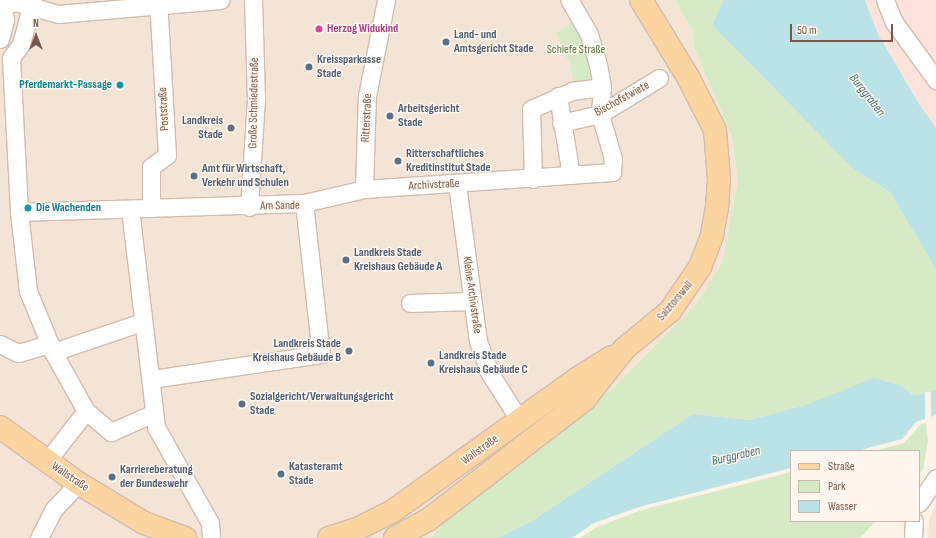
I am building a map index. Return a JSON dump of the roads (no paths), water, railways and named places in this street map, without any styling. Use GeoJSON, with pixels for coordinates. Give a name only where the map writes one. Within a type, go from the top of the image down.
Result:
{"type":"FeatureCollection","features":[{"type":"Feature","properties":{"kind":"main road","name":"Salztorswall"},"geometry":{"type":"LineString","coordinates":[[423,529],[533,439],[585,399],[624,349],[670,311],[694,278],[712,235],[719,190],[718,159],[712,121],[642,0]]}},
{"type":"Feature","properties":{"kind":"main road","name":"Wallstraße"},"geometry":{"type":"LineString","coordinates":[[351,537],[415,496],[578,378],[624,349]]}},
{"type":"Feature","properties":{"kind":"main road"},"geometry":{"type":"LineString","coordinates":[[520,421],[533,439]]}},
{"type":"Feature","properties":{"kind":"main road","name":"Wallstraße"},"geometry":{"type":"LineString","coordinates":[[0,427],[78,483],[150,531],[185,538]]}},
{"type":"Feature","properties":{"kind":"main road"},"geometry":{"type":"LineString","coordinates":[[395,538],[423,529]]}},
{"type":"Feature","properties":{"kind":"street"},"geometry":{"type":"LineString","coordinates":[[2,19],[16,2],[33,3],[58,14],[158,2],[220,0]]}},
{"type":"Feature","properties":{"kind":"street","name":"Große Schmiedestraße"},"geometry":{"type":"LineString","coordinates":[[250,207],[256,98],[253,0]]}},
{"type":"Feature","properties":{"kind":"street","name":"Ritterstraße"},"geometry":{"type":"LineString","coordinates":[[364,189],[367,96],[386,0]]}},
{"type":"Feature","properties":{"kind":"street"},"geometry":{"type":"LineString","coordinates":[[569,0],[589,34],[598,65],[602,87],[600,114]]}},
{"type":"Feature","properties":{"kind":"street"},"geometry":{"type":"LineString","coordinates":[[885,0],[894,22],[936,80]]}},
{"type":"Feature","properties":{"kind":"street","name":"Poststraße"},"geometry":{"type":"LineString","coordinates":[[151,208],[151,166],[167,155],[158,2]]}},
{"type":"Feature","properties":{"kind":"street"},"geometry":{"type":"LineString","coordinates":[[33,3],[21,44],[11,58],[18,212],[28,291],[51,348],[86,411],[111,432],[154,413]]}},
{"type":"Feature","properties":{"kind":"street","name":"Bischofstwiete"},"geometry":{"type":"LineString","coordinates":[[561,124],[600,114],[659,78]]}},
{"type":"Feature","properties":{"kind":"street"},"geometry":{"type":"LineString","coordinates":[[533,179],[531,109],[572,91],[602,87]]}},
{"type":"Feature","properties":{"kind":"street"},"geometry":{"type":"LineString","coordinates":[[558,96],[561,124],[571,175]]}},
{"type":"Feature","properties":{"kind":"street","name":"Archivstraße"},"geometry":{"type":"LineString","coordinates":[[304,203],[364,189],[533,179],[612,172],[613,159],[600,114]]}},
{"type":"Feature","properties":{"kind":"street","name":"Kleine Archivstraße"},"geometry":{"type":"LineString","coordinates":[[457,184],[474,325],[484,359],[503,398],[520,421]]}},
{"type":"Feature","properties":{"kind":"street","name":"Am Sande"},"geometry":{"type":"LineString","coordinates":[[18,212],[250,207],[304,203],[321,354],[151,379]]}},
{"type":"Feature","properties":{"kind":"street"},"geometry":{"type":"LineString","coordinates":[[130,209],[142,322],[151,379],[156,427],[210,523],[211,538]]}},
{"type":"Feature","properties":{"kind":"street"},"geometry":{"type":"LineString","coordinates":[[410,303],[472,301]]}},
{"type":"Feature","properties":{"kind":"street"},"geometry":{"type":"LineString","coordinates":[[0,344],[18,353],[51,348],[142,322]]}},
{"type":"Feature","properties":{"kind":"street"},"geometry":{"type":"LineString","coordinates":[[47,461],[86,411]]}},
{"type":"Feature","properties":{"kind":"street"},"geometry":{"type":"LineString","coordinates":[[920,502],[936,478]]}},
{"type":"Feature","properties":{"kind":"street"},"geometry":{"type":"LineString","coordinates":[[39,538],[54,510],[78,483]]}},
{"type":"Feature","properties":{"kind":"street"},"geometry":{"type":"LineString","coordinates":[[913,538],[914,522]]}},
{"type":"Feature","properties":{"kind":"water","name":"Burggraben"},"geometry":{"type":"Polygon","coordinates":[[[723,0],[865,0],[878,34],[919,104],[936,128],[936,269],[890,192],[852,168],[712,25],[723,0]]]}},
{"type":"Feature","properties":{"kind":"water","name":"Burggraben"},"geometry":{"type":"Polygon","coordinates":[[[874,378],[902,386],[914,396],[936,390],[936,415],[916,422],[902,439],[861,450],[790,450],[790,468],[639,507],[594,523],[572,538],[498,538],[530,522],[693,414],[749,420],[809,404],[874,378]]]}},
{"type":"Feature","properties":{"kind":"place","name":"Herzog Widukind"},"geometry":{"type":"Point","coordinates":[319,29]}},
{"type":"Feature","properties":{"kind":"place","name":"Land- und Amtsgericht Stade"},"geometry":{"type":"Point","coordinates":[446,42]}},
{"type":"Feature","properties":{"kind":"place","name":"Kreissparkasse Stade"},"geometry":{"type":"Point","coordinates":[309,67]}},
{"type":"Feature","properties":{"kind":"place","name":"Pferdemarkt-Passage"},"geometry":{"type":"Point","coordinates":[120,85]}},
{"type":"Feature","properties":{"kind":"place","name":"Arbeitsgericht Stade"},"geometry":{"type":"Point","coordinates":[390,116]}},
{"type":"Feature","properties":{"kind":"place","name":"Landkreis Stade"},"geometry":{"type":"Point","coordinates":[231,128]}},
{"type":"Feature","properties":{"kind":"place","name":"Ritterschaftliches Kreditinstitut Stade"},"geometry":{"type":"Point","coordinates":[398,161]}},
{"type":"Feature","properties":{"kind":"place","name":"Amt für Wirtschaft, Verkehr und Schulen"},"geometry":{"type":"Point","coordinates":[194,176]}},
{"type":"Feature","properties":{"kind":"place","name":"Die Wachenden"},"geometry":{"type":"Point","coordinates":[28,208]}},
{"type":"Feature","properties":{"kind":"place","name":"Landkreis Stade Kreishaus Gebäude A"},"geometry":{"type":"Point","coordinates":[346,260]}},
{"type":"Feature","properties":{"kind":"place","name":"Landkreis Stade Kreishaus Gebäude B"},"geometry":{"type":"Point","coordinates":[349,351]}},
{"type":"Feature","properties":{"kind":"place","name":"Landkreis Stade Kreishaus Gebäude C"},"geometry":{"type":"Point","coordinates":[431,363]}},
{"type":"Feature","properties":{"kind":"place","name":"Sozialgericht/Verwaltungsgericht Stade"},"geometry":{"type":"Point","coordinates":[242,404]}},
{"type":"Feature","properties":{"kind":"place","name":"Katasteramt Stade"},"geometry":{"type":"Point","coordinates":[281,474]}},
{"type":"Feature","properties":{"kind":"place","name":"Karriereberatung der Bundeswehr"},"geometry":{"type":"Point","coordinates":[112,477]}},
{"type":"Feature","properties":{"kind":"park label","name":"Schiefe Straße"},"geometry":{"type":"Point","coordinates":[576,50]}}]}
